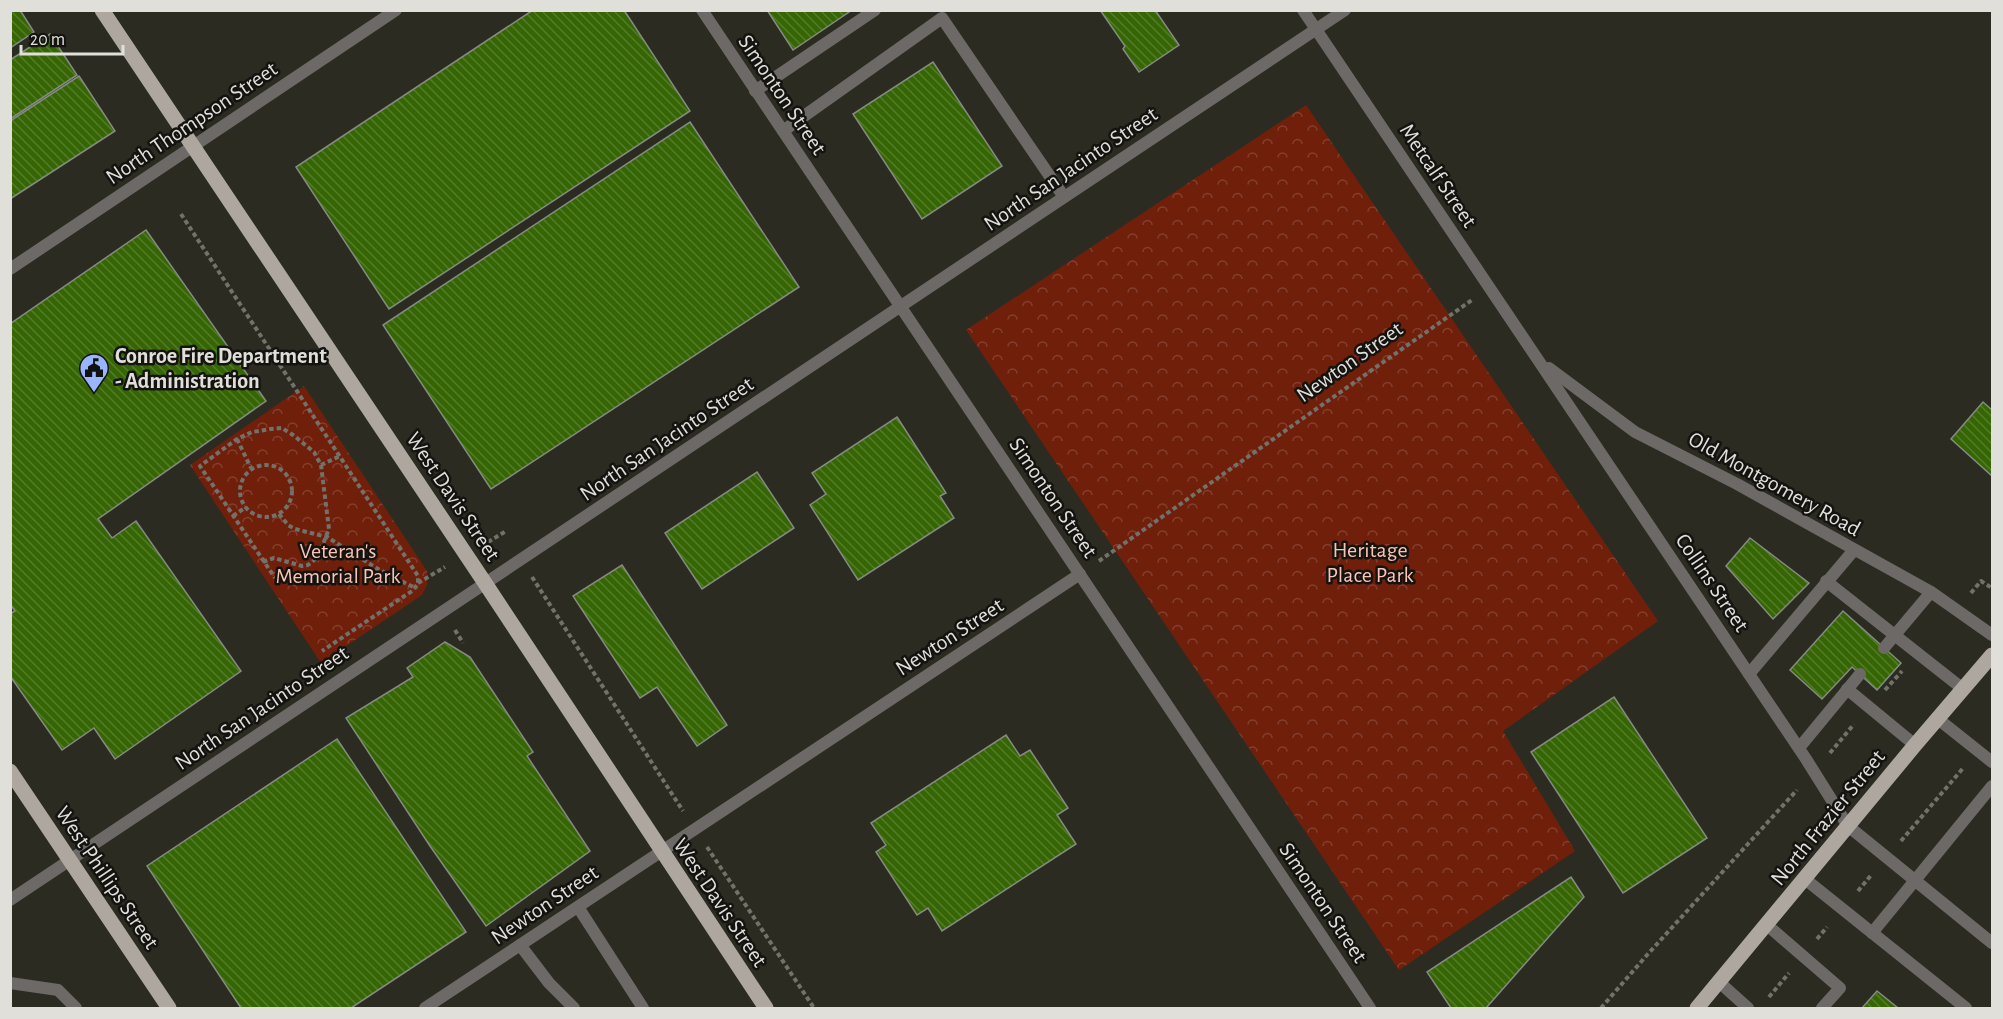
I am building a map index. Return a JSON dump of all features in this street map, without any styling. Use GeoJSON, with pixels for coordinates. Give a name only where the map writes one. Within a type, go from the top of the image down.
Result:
{"type":"FeatureCollection","features":[{"type":"Feature","properties":{"kind":"main road","name":"West Davis Street"},"geometry":{"type":"LineString","coordinates":[[102,10],[766,1008]]}},
{"type":"Feature","properties":{"kind":"main road","name":"North Frazier Street"},"geometry":{"type":"LineString","coordinates":[[1697,1008],[1992,655]]}},
{"type":"Feature","properties":{"kind":"main road","name":"West Phillips Street"},"geometry":{"type":"LineString","coordinates":[[10,771],[169,1008]]}},
{"type":"Feature","properties":{"kind":"street","name":"North Thompson Street"},"geometry":{"type":"LineString","coordinates":[[10,269],[396,10]]}},
{"type":"Feature","properties":{"kind":"street","name":"Simonton Street"},"geometry":{"type":"LineString","coordinates":[[702,10],[1370,1008]]}},
{"type":"Feature","properties":{"kind":"street"},"geometry":{"type":"LineString","coordinates":[[755,91],[876,10]]}},
{"type":"Feature","properties":{"kind":"street","name":"Metcalf Street"},"geometry":{"type":"LineString","coordinates":[[1303,10],[1541,362]]}},
{"type":"Feature","properties":{"kind":"street","name":"North San Jacinto Street"},"geometry":{"type":"LineString","coordinates":[[10,900],[1345,10]]}},
{"type":"Feature","properties":{"kind":"street"},"geometry":{"type":"LineString","coordinates":[[783,131],[942,18],[1064,198]]}},
{"type":"Feature","properties":{"kind":"street","name":"Old Montgomery Road"},"geometry":{"type":"LineString","coordinates":[[1541,362],[1635,432],[1737,484],[1931,592],[1992,635]]}},
{"type":"Feature","properties":{"kind":"street","name":"Collins Street"},"geometry":{"type":"LineString","coordinates":[[1541,362],[1799,748],[1848,826],[1992,943]]}},
{"type":"Feature","properties":{"kind":"street"},"geometry":{"type":"LineString","coordinates":[[1749,674],[1854,550]]}},
{"type":"Feature","properties":{"kind":"street","name":"Newton Street"},"geometry":{"type":"LineString","coordinates":[[424,1008],[1080,574]]}},
{"type":"Feature","properties":{"kind":"street"},"geometry":{"type":"LineString","coordinates":[[1826,581],[1963,689]]}},
{"type":"Feature","properties":{"kind":"street"},"geometry":{"type":"LineString","coordinates":[[1884,648],[1931,592]]}},
{"type":"Feature","properties":{"kind":"street"},"geometry":{"type":"LineString","coordinates":[[1799,748],[1860,674]]}},
{"type":"Feature","properties":{"kind":"street"},"geometry":{"type":"LineString","coordinates":[[1847,689],[1915,745]]}},
{"type":"Feature","properties":{"kind":"street"},"geometry":{"type":"LineString","coordinates":[[1938,719],[1992,762]]}},
{"type":"Feature","properties":{"kind":"street"},"geometry":{"type":"LineString","coordinates":[[1872,933],[1992,786]]}},
{"type":"Feature","properties":{"kind":"street"},"geometry":{"type":"LineString","coordinates":[[1805,879],[1966,1008]]}},
{"type":"Feature","properties":{"kind":"street"},"geometry":{"type":"LineString","coordinates":[[578,907],[643,1008]]}},
{"type":"Feature","properties":{"kind":"street"},"geometry":{"type":"LineString","coordinates":[[1767,925],[1840,988],[1822,1008]]}},
{"type":"Feature","properties":{"kind":"street"},"geometry":{"type":"LineString","coordinates":[[520,945],[549,983],[574,1008]]}},
{"type":"Feature","properties":{"kind":"street"},"geometry":{"type":"LineString","coordinates":[[1719,982],[1748,1008]]}},
{"type":"Feature","properties":{"kind":"street"},"geometry":{"type":"LineString","coordinates":[[10,983],[58,990],[76,1008]]}},
{"type":"Feature","properties":{"kind":"path"},"geometry":{"type":"LineString","coordinates":[[181,214],[418,576],[418,584],[415,588],[322,651]]}},
{"type":"Feature","properties":{"kind":"path","name":"Newton Street"},"geometry":{"type":"LineString","coordinates":[[1080,574],[1490,288]]}},
{"type":"Feature","properties":{"kind":"path"},"geometry":{"type":"LineString","coordinates":[[263,562],[274,558],[296,566],[308,565],[318,557],[329,529],[321,465],[314,452],[282,428],[252,432],[237,439],[200,466],[263,562],[275,579]]}},
{"type":"Feature","properties":{"kind":"path"},"geometry":{"type":"LineString","coordinates":[[237,439],[251,468]]}},
{"type":"Feature","properties":{"kind":"path"},"geometry":{"type":"LineString","coordinates":[[321,465],[340,456]]}},
{"type":"Feature","properties":{"kind":"path"},"geometry":{"type":"LineString","coordinates":[[263,464],[275,466],[286,474],[292,487],[292,498],[279,514],[269,518],[259,516],[246,507],[240,491],[245,474],[251,468],[263,464]]}},
{"type":"Feature","properties":{"kind":"path"},"geometry":{"type":"LineString","coordinates":[[233,516],[246,507]]}},
{"type":"Feature","properties":{"kind":"path"},"geometry":{"type":"LineString","coordinates":[[279,514],[288,525],[295,529],[327,537],[378,569],[415,588]]}},
{"type":"Feature","properties":{"kind":"path"},"geometry":{"type":"LineString","coordinates":[[521,559],[612,704],[814,1008]]}},
{"type":"Feature","properties":{"kind":"path"},"geometry":{"type":"LineString","coordinates":[[1601,1008],[1919,654]]}},
{"type":"Feature","properties":{"kind":"green space","name":"Heritage Place Park"},"geometry":{"type":"Polygon","coordinates":[[[1306,105],[1658,621],[1503,731],[1575,851],[1399,970],[966,330],[1306,105]]]}},
{"type":"Feature","properties":{"kind":"green space","name":"Veteran's Memorial Park"},"geometry":{"type":"Polygon","coordinates":[[[304,386],[427,571],[427,585],[422,595],[321,663],[190,465],[304,386]]]}},
{"type":"Feature","properties":{"kind":"building"},"geometry":{"type":"Polygon","coordinates":[[[10,10],[20,10],[34,32],[10,48],[10,10]]]}},
{"type":"Feature","properties":{"kind":"building"},"geometry":{"type":"Polygon","coordinates":[[[533,10],[624,10],[690,111],[389,309],[296,167],[533,10]]]}},
{"type":"Feature","properties":{"kind":"building"},"geometry":{"type":"Polygon","coordinates":[[[767,10],[852,10],[793,50],[767,10]]]}},
{"type":"Feature","properties":{"kind":"building"},"geometry":{"type":"Polygon","coordinates":[[[1100,10],[1155,10],[1179,45],[1139,72],[1123,49],[1125,46],[1100,10]]]}},
{"type":"Feature","properties":{"kind":"building"},"geometry":{"type":"Polygon","coordinates":[[[50,34],[77,75],[10,119],[10,60],[50,34]]]}},
{"type":"Feature","properties":{"kind":"building"},"geometry":{"type":"Polygon","coordinates":[[[933,62],[1002,166],[922,219],[853,114],[933,62]]]}},
{"type":"Feature","properties":{"kind":"building"},"geometry":{"type":"Polygon","coordinates":[[[79,76],[115,131],[10,199],[10,121],[79,76]]]}},
{"type":"Feature","properties":{"kind":"building"},"geometry":{"type":"Polygon","coordinates":[[[690,122],[799,287],[491,489],[383,325],[690,122]]]}},
{"type":"Feature","properties":{"kind":"building"},"geometry":{"type":"Polygon","coordinates":[[[146,230],[266,401],[98,519],[112,538],[136,521],[241,671],[115,759],[94,728],[62,750],[10,676],[10,614],[15,611],[10,604],[10,324],[146,230]]]}},
{"type":"Feature","properties":{"kind":"building"},"geometry":{"type":"Polygon","coordinates":[[[1983,402],[1992,410],[1992,476],[1951,439],[1983,402]]]}},
{"type":"Feature","properties":{"kind":"building"},"geometry":{"type":"Polygon","coordinates":[[[897,417],[946,493],[940,496],[954,518],[858,580],[810,505],[826,494],[812,473],[897,417]]]}},
{"type":"Feature","properties":{"kind":"building"},"geometry":{"type":"Polygon","coordinates":[[[757,472],[794,528],[702,589],[665,533],[757,472]]]}},
{"type":"Feature","properties":{"kind":"building"},"geometry":{"type":"Polygon","coordinates":[[[1750,538],[1809,583],[1773,619],[1726,566],[1750,538]]]}},
{"type":"Feature","properties":{"kind":"building"},"geometry":{"type":"Polygon","coordinates":[[[622,565],[727,725],[697,746],[657,687],[640,698],[573,596],[622,565]]]}},
{"type":"Feature","properties":{"kind":"building"},"geometry":{"type":"Polygon","coordinates":[[[1843,611],[1901,663],[1877,690],[1852,667],[1822,699],[1790,670],[1843,611]]]}},
{"type":"Feature","properties":{"kind":"building"},"geometry":{"type":"Polygon","coordinates":[[[445,642],[470,657],[533,752],[527,756],[590,851],[486,926],[346,718],[413,677],[407,668],[445,642]]]}},
{"type":"Feature","properties":{"kind":"building"},"geometry":{"type":"Polygon","coordinates":[[[1614,697],[1707,838],[1623,893],[1531,752],[1614,697]]]}},
{"type":"Feature","properties":{"kind":"building"},"geometry":{"type":"Polygon","coordinates":[[[1006,735],[1020,756],[1030,750],[1068,808],[1057,815],[1076,844],[942,931],[928,908],[917,915],[876,852],[886,845],[871,823],[1006,735]]]}},
{"type":"Feature","properties":{"kind":"building"},"geometry":{"type":"Polygon","coordinates":[[[337,739],[466,932],[351,1008],[241,1008],[147,866],[337,739]]]}},
{"type":"Feature","properties":{"kind":"building"},"geometry":{"type":"Polygon","coordinates":[[[1571,877],[1584,897],[1486,1008],[1451,1008],[1427,972],[1571,877]]]}},
{"type":"Feature","properties":{"kind":"building"},"geometry":{"type":"Polygon","coordinates":[[[1877,991],[1898,1008],[1862,1008],[1877,991]]]}},
{"type":"Feature","properties":{"kind":"place","name":"Conroe Fire Department - Administration"},"geometry":{"type":"Point","coordinates":[94,394]}}]}
